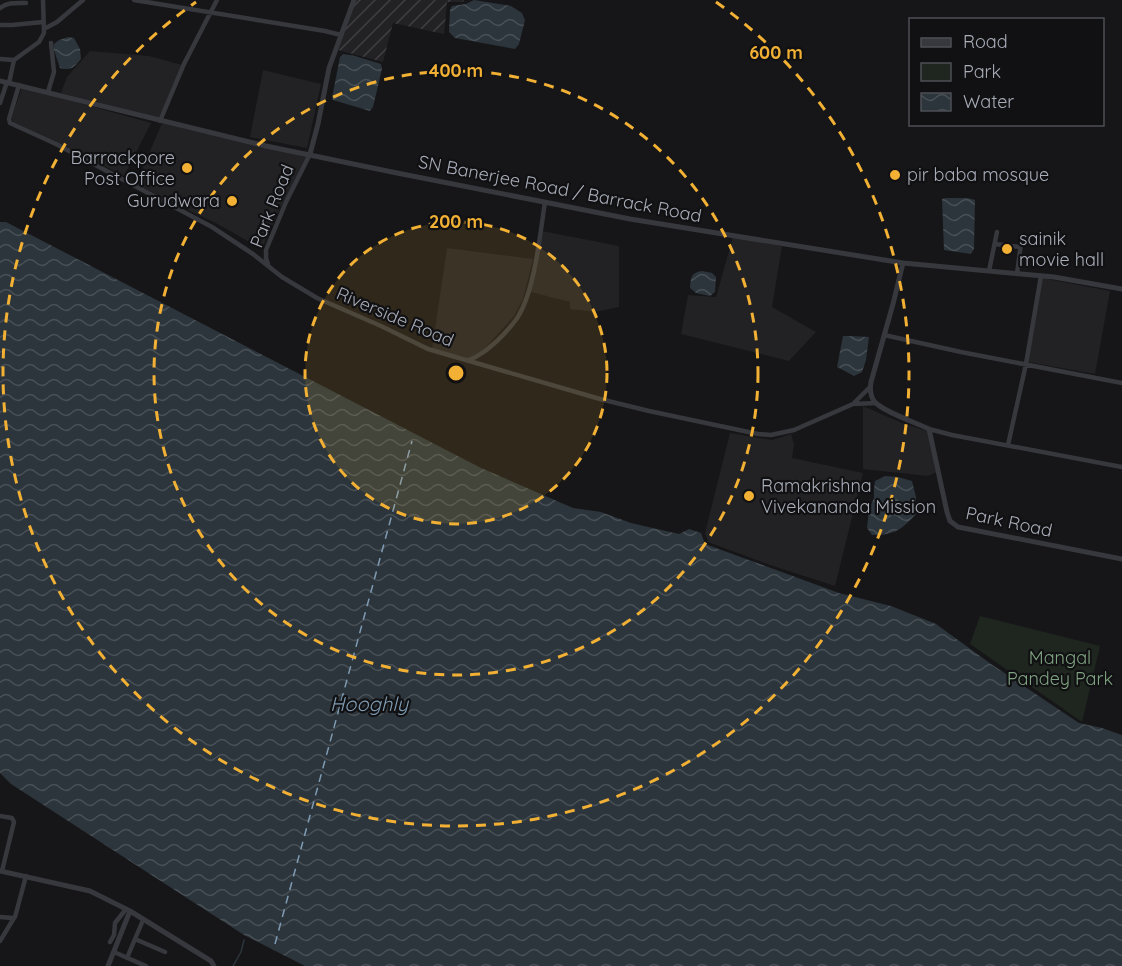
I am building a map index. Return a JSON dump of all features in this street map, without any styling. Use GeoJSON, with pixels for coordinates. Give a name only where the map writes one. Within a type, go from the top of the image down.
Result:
{"type":"FeatureCollection","features":[{"type":"Feature","properties":{"kind":"street"},"geometry":{"type":"LineString","coordinates":[[0,104],[5,82],[14,60],[39,42],[44,33],[43,0]]}},
{"type":"Feature","properties":{"kind":"street"},"geometry":{"type":"LineString","coordinates":[[44,29],[57,22],[83,0]]}},
{"type":"Feature","properties":{"kind":"street"},"geometry":{"type":"LineString","coordinates":[[134,0],[161,2],[341,35]]}},
{"type":"Feature","properties":{"kind":"street"},"geometry":{"type":"LineString","coordinates":[[160,121],[184,64],[217,0]]}},
{"type":"Feature","properties":{"kind":"street"},"geometry":{"type":"LineString","coordinates":[[310,154],[329,68],[354,0]]}},
{"type":"Feature","properties":{"kind":"street"},"geometry":{"type":"LineString","coordinates":[[0,8],[4,4],[26,3]]}},
{"type":"Feature","properties":{"kind":"street"},"geometry":{"type":"LineString","coordinates":[[0,25],[44,22]]}},
{"type":"Feature","properties":{"kind":"street"},"geometry":{"type":"LineString","coordinates":[[48,92],[54,70],[51,43]]}},
{"type":"Feature","properties":{"kind":"street"},"geometry":{"type":"LineString","coordinates":[[0,59],[14,60]]}},
{"type":"Feature","properties":{"kind":"street","name":"SN Banerjee Road / Barrack Road"},"geometry":{"type":"LineString","coordinates":[[5,82],[266,146],[630,219],[903,263],[1041,276],[1122,289]]}},
{"type":"Feature","properties":{"kind":"street","name":"Riverside Road"},"geometry":{"type":"LineString","coordinates":[[19,85],[9,119],[10,123],[56,144],[212,227],[253,254],[287,281],[317,298],[428,349],[600,399],[758,434],[783,434],[853,404],[876,403]]}},
{"type":"Feature","properties":{"kind":"street","name":"Park Road"},"geometry":{"type":"LineString","coordinates":[[270,268],[266,260],[266,250],[286,202],[310,154]]}},
{"type":"Feature","properties":{"kind":"street"},"geometry":{"type":"LineString","coordinates":[[467,361],[482,353],[501,337],[522,311],[534,267],[545,202]]}},
{"type":"Feature","properties":{"kind":"street"},"geometry":{"type":"LineString","coordinates":[[989,271],[997,232]]}},
{"type":"Feature","properties":{"kind":"street"},"geometry":{"type":"LineString","coordinates":[[1017,274],[1022,235]]}},
{"type":"Feature","properties":{"kind":"street"},"geometry":{"type":"LineString","coordinates":[[995,244],[1020,248]]}},
{"type":"Feature","properties":{"kind":"street"},"geometry":{"type":"LineString","coordinates":[[253,254],[266,250]]}},
{"type":"Feature","properties":{"kind":"street"},"geometry":{"type":"LineString","coordinates":[[903,263],[870,387],[876,403],[904,418],[943,433],[1122,466]]}},
{"type":"Feature","properties":{"kind":"street"},"geometry":{"type":"LineString","coordinates":[[1008,445],[1026,364],[1041,276]]}},
{"type":"Feature","properties":{"kind":"street"},"geometry":{"type":"LineString","coordinates":[[884,335],[1122,383]]}},
{"type":"Feature","properties":{"kind":"street"},"geometry":{"type":"LineString","coordinates":[[853,404],[870,387]]}},
{"type":"Feature","properties":{"kind":"street","name":"Park Road"},"geometry":{"type":"LineString","coordinates":[[929,429],[947,512],[953,525],[1122,559]]}},
{"type":"Feature","properties":{"kind":"street"},"geometry":{"type":"LineString","coordinates":[[933,445],[937,437],[943,433]]}},
{"type":"Feature","properties":{"kind":"street"},"geometry":{"type":"LineString","coordinates":[[0,816],[10,818],[14,822],[1,871],[87,890],[128,910],[211,961],[214,966]]}},
{"type":"Feature","properties":{"kind":"street"},"geometry":{"type":"LineString","coordinates":[[0,941],[16,915],[26,876]]}},
{"type":"Feature","properties":{"kind":"street"},"geometry":{"type":"LineString","coordinates":[[110,942],[114,935],[116,921],[128,910]]}},
{"type":"Feature","properties":{"kind":"street"},"geometry":{"type":"LineString","coordinates":[[108,966],[128,910]]}},
{"type":"Feature","properties":{"kind":"street"},"geometry":{"type":"LineString","coordinates":[[0,917],[14,918]]}},
{"type":"Feature","properties":{"kind":"street"},"geometry":{"type":"LineString","coordinates":[[127,958],[143,920]]}},
{"type":"Feature","properties":{"kind":"street"},"geometry":{"type":"LineString","coordinates":[[135,939],[165,952]]}},
{"type":"Feature","properties":{"kind":"street"},"geometry":{"type":"LineString","coordinates":[[114,952],[146,966]]}},
{"type":"Feature","properties":{"kind":"shaded area"},"geometry":{"type":"Polygon","coordinates":[[[356,0],[464,0],[463,2],[447,2],[444,34],[393,23],[383,62],[338,50],[356,0]]]}},
{"type":"Feature","properties":{"kind":"shaded area"},"geometry":{"type":"Polygon","coordinates":[[[90,51],[149,56],[182,65],[160,118],[61,93],[67,77],[90,51]]]}},
{"type":"Feature","properties":{"kind":"shaded area"},"geometry":{"type":"Polygon","coordinates":[[[263,70],[321,84],[307,148],[250,137],[263,70]]]}},
{"type":"Feature","properties":{"kind":"shaded area"},"geometry":{"type":"Polygon","coordinates":[[[22,87],[151,123],[124,176],[13,122],[12,117],[22,87]]]}},
{"type":"Feature","properties":{"kind":"shaded area"},"geometry":{"type":"Polygon","coordinates":[[[162,123],[259,147],[307,155],[262,249],[214,222],[136,184],[162,123]]]}},
{"type":"Feature","properties":{"kind":"shaded area"},"geometry":{"type":"Polygon","coordinates":[[[542,231],[619,246],[619,307],[595,312],[570,309],[570,302],[531,292],[542,231]]]}},
{"type":"Feature","properties":{"kind":"shaded area"},"geometry":{"type":"Polygon","coordinates":[[[733,237],[782,246],[772,307],[816,332],[789,361],[681,334],[688,295],[716,297],[733,237]]]}},
{"type":"Feature","properties":{"kind":"shaded area"},"geometry":{"type":"Polygon","coordinates":[[[447,248],[533,259],[523,299],[514,316],[474,360],[432,349],[447,248]]]}},
{"type":"Feature","properties":{"kind":"shaded area"},"geometry":{"type":"Polygon","coordinates":[[[1042,278],[1110,291],[1095,374],[1028,362],[1042,278]]]}},
{"type":"Feature","properties":{"kind":"shaded area","name":"Ramakrishna Vivekananda Mission"},"geometry":{"type":"Polygon","coordinates":[[[863,406],[930,432],[937,472],[928,476],[863,469],[863,406]]]}},
{"type":"Feature","properties":{"kind":"shaded area"},"geometry":{"type":"Polygon","coordinates":[[[730,433],[772,440],[791,434],[794,445],[792,458],[863,473],[835,586],[708,542],[705,533],[730,433]]]}},
{"type":"Feature","properties":{"kind":"green space","name":"Mangal Pandey Park"},"geometry":{"type":"Polygon","coordinates":[[[980,616],[1100,646],[1082,722],[970,644],[980,616]]]}},
{"type":"Feature","properties":{"kind":"water"},"geometry":{"type":"Polygon","coordinates":[[[474,0],[511,6],[522,13],[525,20],[519,44],[515,49],[455,38],[449,32],[452,6],[474,0]]]}},
{"type":"Feature","properties":{"kind":"water"},"geometry":{"type":"Polygon","coordinates":[[[68,37],[74,38],[80,49],[81,59],[72,68],[64,69],[60,68],[54,44],[68,37]]]}},
{"type":"Feature","properties":{"kind":"water"},"geometry":{"type":"Polygon","coordinates":[[[343,54],[381,64],[382,69],[370,111],[332,98],[340,57],[343,54]]]}},
{"type":"Feature","properties":{"kind":"water"},"geometry":{"type":"Polygon","coordinates":[[[942,199],[975,200],[974,249],[971,254],[944,250],[942,199]]]}},
{"type":"Feature","properties":{"kind":"water","name":"Hooghly"},"geometry":{"type":"Polygon","coordinates":[[[0,222],[6,222],[481,468],[573,508],[601,512],[631,523],[679,534],[689,529],[701,533],[705,544],[839,593],[891,606],[936,624],[1079,723],[1122,735],[1122,966],[305,966],[244,935],[11,784],[0,773],[0,222]]]}},
{"type":"Feature","properties":{"kind":"water"},"geometry":{"type":"Polygon","coordinates":[[[702,271],[712,273],[716,277],[715,292],[710,296],[696,293],[690,288],[692,276],[702,271]]]}},
{"type":"Feature","properties":{"kind":"water"},"geometry":{"type":"Polygon","coordinates":[[[843,336],[869,337],[862,372],[854,376],[837,367],[843,336]]]}},
{"type":"Feature","properties":{"kind":"water"},"geometry":{"type":"Polygon","coordinates":[[[885,476],[912,481],[916,497],[916,514],[897,530],[872,535],[867,528],[869,509],[874,498],[875,481],[885,476]]]}},
{"type":"Feature","properties":{"kind":"waterway"},"geometry":{"type":"LineString","coordinates":[[233,966],[241,952],[244,940]]}},
{"type":"Feature","properties":{"kind":"ferry route"},"geometry":{"type":"LineString","coordinates":[[275,944],[412,441]]}},
{"type":"Feature","properties":{"kind":"place","name":"Barrackpore Post Office"},"geometry":{"type":"Point","coordinates":[187,168]}},
{"type":"Feature","properties":{"kind":"place","name":"pir baba mosque"},"geometry":{"type":"Point","coordinates":[895,175]}},
{"type":"Feature","properties":{"kind":"place","name":"Gurudwara"},"geometry":{"type":"Point","coordinates":[232,201]}},
{"type":"Feature","properties":{"kind":"place","name":"sainik movie hall"},"geometry":{"type":"Point","coordinates":[1007,249]}},
{"type":"Feature","properties":{"kind":"place","name":"Ramakrishna Vivekananda Mission"},"geometry":{"type":"Point","coordinates":[749,496]}}]}
